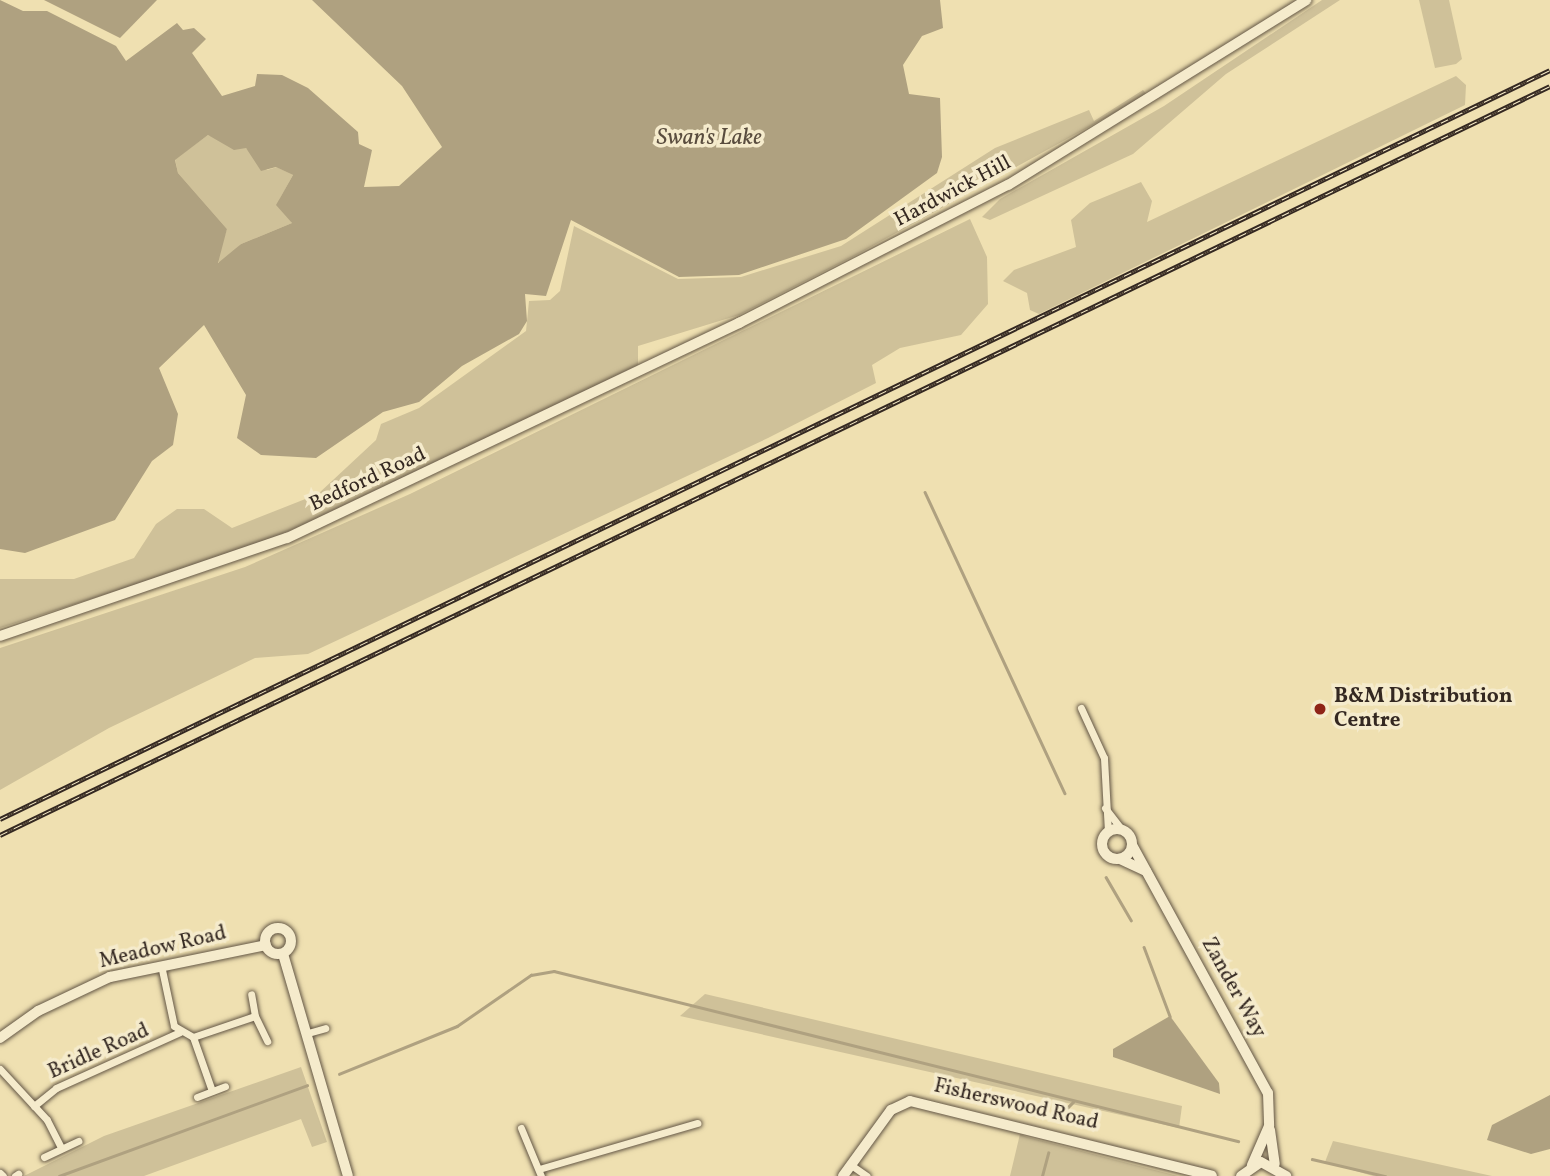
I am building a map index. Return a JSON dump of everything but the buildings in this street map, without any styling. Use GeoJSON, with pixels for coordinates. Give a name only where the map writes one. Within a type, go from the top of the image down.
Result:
{"type":"FeatureCollection","features":[{"type":"Feature","properties":{"kind":"street","name":"Hardwick Hill"},"geometry":{"type":"LineString","coordinates":[[739,323],[979,201],[1178,83],[1306,0]]}},
{"type":"Feature","properties":{"kind":"street","name":"Bedford Road"},"geometry":{"type":"LineString","coordinates":[[0,636],[287,538],[739,323]]}},
{"type":"Feature","properties":{"kind":"street"},"geometry":{"type":"LineString","coordinates":[[1081,708],[1104,758],[1108,832],[1104,850],[1146,872]]}},
{"type":"Feature","properties":{"kind":"street"},"geometry":{"type":"LineString","coordinates":[[1105,808],[1132,845],[1120,859]]}},
{"type":"Feature","properties":{"kind":"street"},"geometry":{"type":"LineString","coordinates":[[1108,832],[1122,830]]}},
{"type":"Feature","properties":{"kind":"street","name":"Zander Way"},"geometry":{"type":"LineString","coordinates":[[1132,845],[1226,1023],[1261,1073],[1275,1164]]}},
{"type":"Feature","properties":{"kind":"street","name":"Meadow Road"},"geometry":{"type":"LineString","coordinates":[[0,1038],[74,993],[161,965],[266,945],[270,931],[285,929],[292,942],[283,954]]}},
{"type":"Feature","properties":{"kind":"street"},"geometry":{"type":"LineString","coordinates":[[266,945],[283,954],[348,1176]]}},
{"type":"Feature","properties":{"kind":"street"},"geometry":{"type":"LineString","coordinates":[[161,965],[161,988],[180,1032],[193,1037],[255,1016]]}},
{"type":"Feature","properties":{"kind":"street"},"geometry":{"type":"LineString","coordinates":[[251,994],[255,1016],[267,1041]]}},
{"type":"Feature","properties":{"kind":"street"},"geometry":{"type":"LineString","coordinates":[[308,1033],[326,1028]]}},
{"type":"Feature","properties":{"kind":"street","name":"Bridle Road"},"geometry":{"type":"LineString","coordinates":[[34,1106],[56,1088],[180,1032]]}},
{"type":"Feature","properties":{"kind":"street"},"geometry":{"type":"LineString","coordinates":[[193,1037],[212,1091]]}},
{"type":"Feature","properties":{"kind":"street"},"geometry":{"type":"LineString","coordinates":[[0,1069],[34,1106],[61,1148]]}},
{"type":"Feature","properties":{"kind":"street"},"geometry":{"type":"LineString","coordinates":[[197,1097],[225,1086]]}},
{"type":"Feature","properties":{"kind":"street","name":"Fisherswood Road"},"geometry":{"type":"LineString","coordinates":[[842,1176],[891,1110],[910,1101],[1212,1176]]}},
{"type":"Feature","properties":{"kind":"street"},"geometry":{"type":"LineString","coordinates":[[521,1128],[540,1173],[697,1123]]}},
{"type":"Feature","properties":{"kind":"street"},"geometry":{"type":"LineString","coordinates":[[1240,1175],[1252,1165],[1269,1126]]}},
{"type":"Feature","properties":{"kind":"street"},"geometry":{"type":"LineString","coordinates":[[44,1157],[78,1141]]}},
{"type":"Feature","properties":{"kind":"street"},"geometry":{"type":"LineString","coordinates":[[1252,1165],[1275,1164],[1286,1175]]}},
{"type":"Feature","properties":{"kind":"street"},"geometry":{"type":"LineString","coordinates":[[851,1165],[867,1176]]}},
{"type":"Feature","properties":{"kind":"shaded area"},"geometry":{"type":"Polygon","coordinates":[[[1322,0],[1340,0],[1226,74],[1133,154],[990,220],[982,217],[1000,199],[1164,106],[1322,0]]]}},
{"type":"Feature","properties":{"kind":"shaded area"},"geometry":{"type":"Polygon","coordinates":[[[1419,0],[1449,0],[1462,59],[1456,64],[1435,68],[1419,0]]]}},
{"type":"Feature","properties":{"kind":"shaded area"},"geometry":{"type":"Polygon","coordinates":[[[1456,76],[1466,85],[1465,105],[1039,314],[1030,310],[1027,293],[1003,281],[1014,270],[1076,247],[1071,220],[1090,203],[1141,182],[1152,201],[1147,222],[1456,76]]]}},
{"type":"Feature","properties":{"kind":"shaded area"},"geometry":{"type":"Polygon","coordinates":[[[1143,90],[1147,95],[856,255],[739,315],[638,346],[638,365],[348,506],[241,551],[0,628],[0,579],[74,579],[134,558],[156,524],[177,509],[204,509],[232,528],[318,494],[376,440],[381,424],[419,408],[526,331],[529,301],[550,300],[560,291],[574,226],[678,279],[741,277],[841,246],[995,148],[1089,110],[1094,121],[1143,90]]]}},
{"type":"Feature","properties":{"kind":"shaded area"},"geometry":{"type":"Polygon","coordinates":[[[208,135],[246,148],[267,170],[277,167],[293,175],[279,200],[292,223],[241,244],[222,263],[216,261],[227,229],[178,173],[175,159],[208,135]]]}},
{"type":"Feature","properties":{"kind":"shaded area"},"geometry":{"type":"Polygon","coordinates":[[[970,219],[987,257],[988,304],[961,335],[900,348],[872,365],[876,383],[768,438],[308,654],[255,658],[109,728],[0,790],[0,648],[245,567],[410,494],[970,219]]]}},
{"type":"Feature","properties":{"kind":"shaded area"},"geometry":{"type":"Polygon","coordinates":[[[705,994],[1182,1106],[1179,1128],[680,1016],[705,994]]]}},
{"type":"Feature","properties":{"kind":"shaded area"},"geometry":{"type":"Polygon","coordinates":[[[301,1067],[327,1142],[312,1147],[301,1119],[144,1176],[24,1176],[104,1136],[301,1067]]]}},
{"type":"Feature","properties":{"kind":"shaded area"},"geometry":{"type":"Polygon","coordinates":[[[1020,1134],[1027,1137],[1178,1176],[1010,1176],[1020,1134]]]}},
{"type":"Feature","properties":{"kind":"shaded area"},"geometry":{"type":"Polygon","coordinates":[[[1333,1141],[1492,1176],[1373,1176],[1325,1162],[1333,1141]]]}},
{"type":"Feature","properties":{"kind":"water","name":"Swan's Lake"},"geometry":{"type":"Polygon","coordinates":[[[0,0],[23,11],[47,11],[116,46],[126,61],[177,23],[183,30],[194,28],[206,39],[192,53],[222,96],[255,86],[257,74],[282,75],[308,88],[358,132],[359,144],[372,150],[364,187],[399,186],[442,147],[402,86],[312,0],[940,0],[943,28],[922,36],[903,65],[909,94],[940,98],[942,157],[937,173],[846,239],[739,275],[679,277],[571,220],[546,296],[525,294],[527,321],[519,334],[462,366],[419,402],[383,412],[316,458],[261,455],[237,438],[246,395],[204,325],[159,368],[178,414],[173,445],[152,461],[115,520],[25,553],[0,549],[0,0]],[[208,135],[175,160],[178,173],[227,229],[218,263],[241,244],[292,223],[276,205],[293,175],[276,167],[261,171],[246,148],[234,150],[208,135]]]}},
{"type":"Feature","properties":{"kind":"water"},"geometry":{"type":"Polygon","coordinates":[[[44,0],[157,0],[120,38],[44,0]]]}},
{"type":"Feature","properties":{"kind":"water"},"geometry":{"type":"Polygon","coordinates":[[[1170,1016],[1219,1083],[1220,1094],[1113,1057],[1113,1049],[1170,1016]]]}},
{"type":"Feature","properties":{"kind":"water"},"geometry":{"type":"Polygon","coordinates":[[[1550,1095],[1550,1149],[1531,1154],[1487,1140],[1492,1125],[1550,1095]]]}},
{"type":"Feature","properties":{"kind":"waterway"},"geometry":{"type":"LineString","coordinates":[[925,492],[1065,793]]}},
{"type":"Feature","properties":{"kind":"waterway"},"geometry":{"type":"LineString","coordinates":[[1106,877],[1131,920]]}},
{"type":"Feature","properties":{"kind":"waterway"},"geometry":{"type":"LineString","coordinates":[[1144,947],[1170,1016]]}},
{"type":"Feature","properties":{"kind":"waterway"},"geometry":{"type":"LineString","coordinates":[[339,1074],[457,1026],[531,975],[554,971],[1238,1141]]}},
{"type":"Feature","properties":{"kind":"waterway"},"geometry":{"type":"LineString","coordinates":[[59,1176],[307,1085]]}},
{"type":"Feature","properties":{"kind":"waterway"},"geometry":{"type":"LineString","coordinates":[[1056,1119],[1073,1102]]}},
{"type":"Feature","properties":{"kind":"waterway"},"geometry":{"type":"LineString","coordinates":[[1042,1176],[1048,1153]]}},
{"type":"Feature","properties":{"kind":"waterway"},"geometry":{"type":"LineString","coordinates":[[1312,1159],[1385,1176]]}},
{"type":"Feature","properties":{"kind":"railway"},"geometry":{"type":"LineString","coordinates":[[0,819],[1550,70]]}},
{"type":"Feature","properties":{"kind":"railway"},"geometry":{"type":"LineString","coordinates":[[0,835],[1550,86]]}},
{"type":"Feature","properties":{"kind":"place","name":"B&M Distribution Centre"},"geometry":{"type":"Point","coordinates":[1320,709]}}]}
